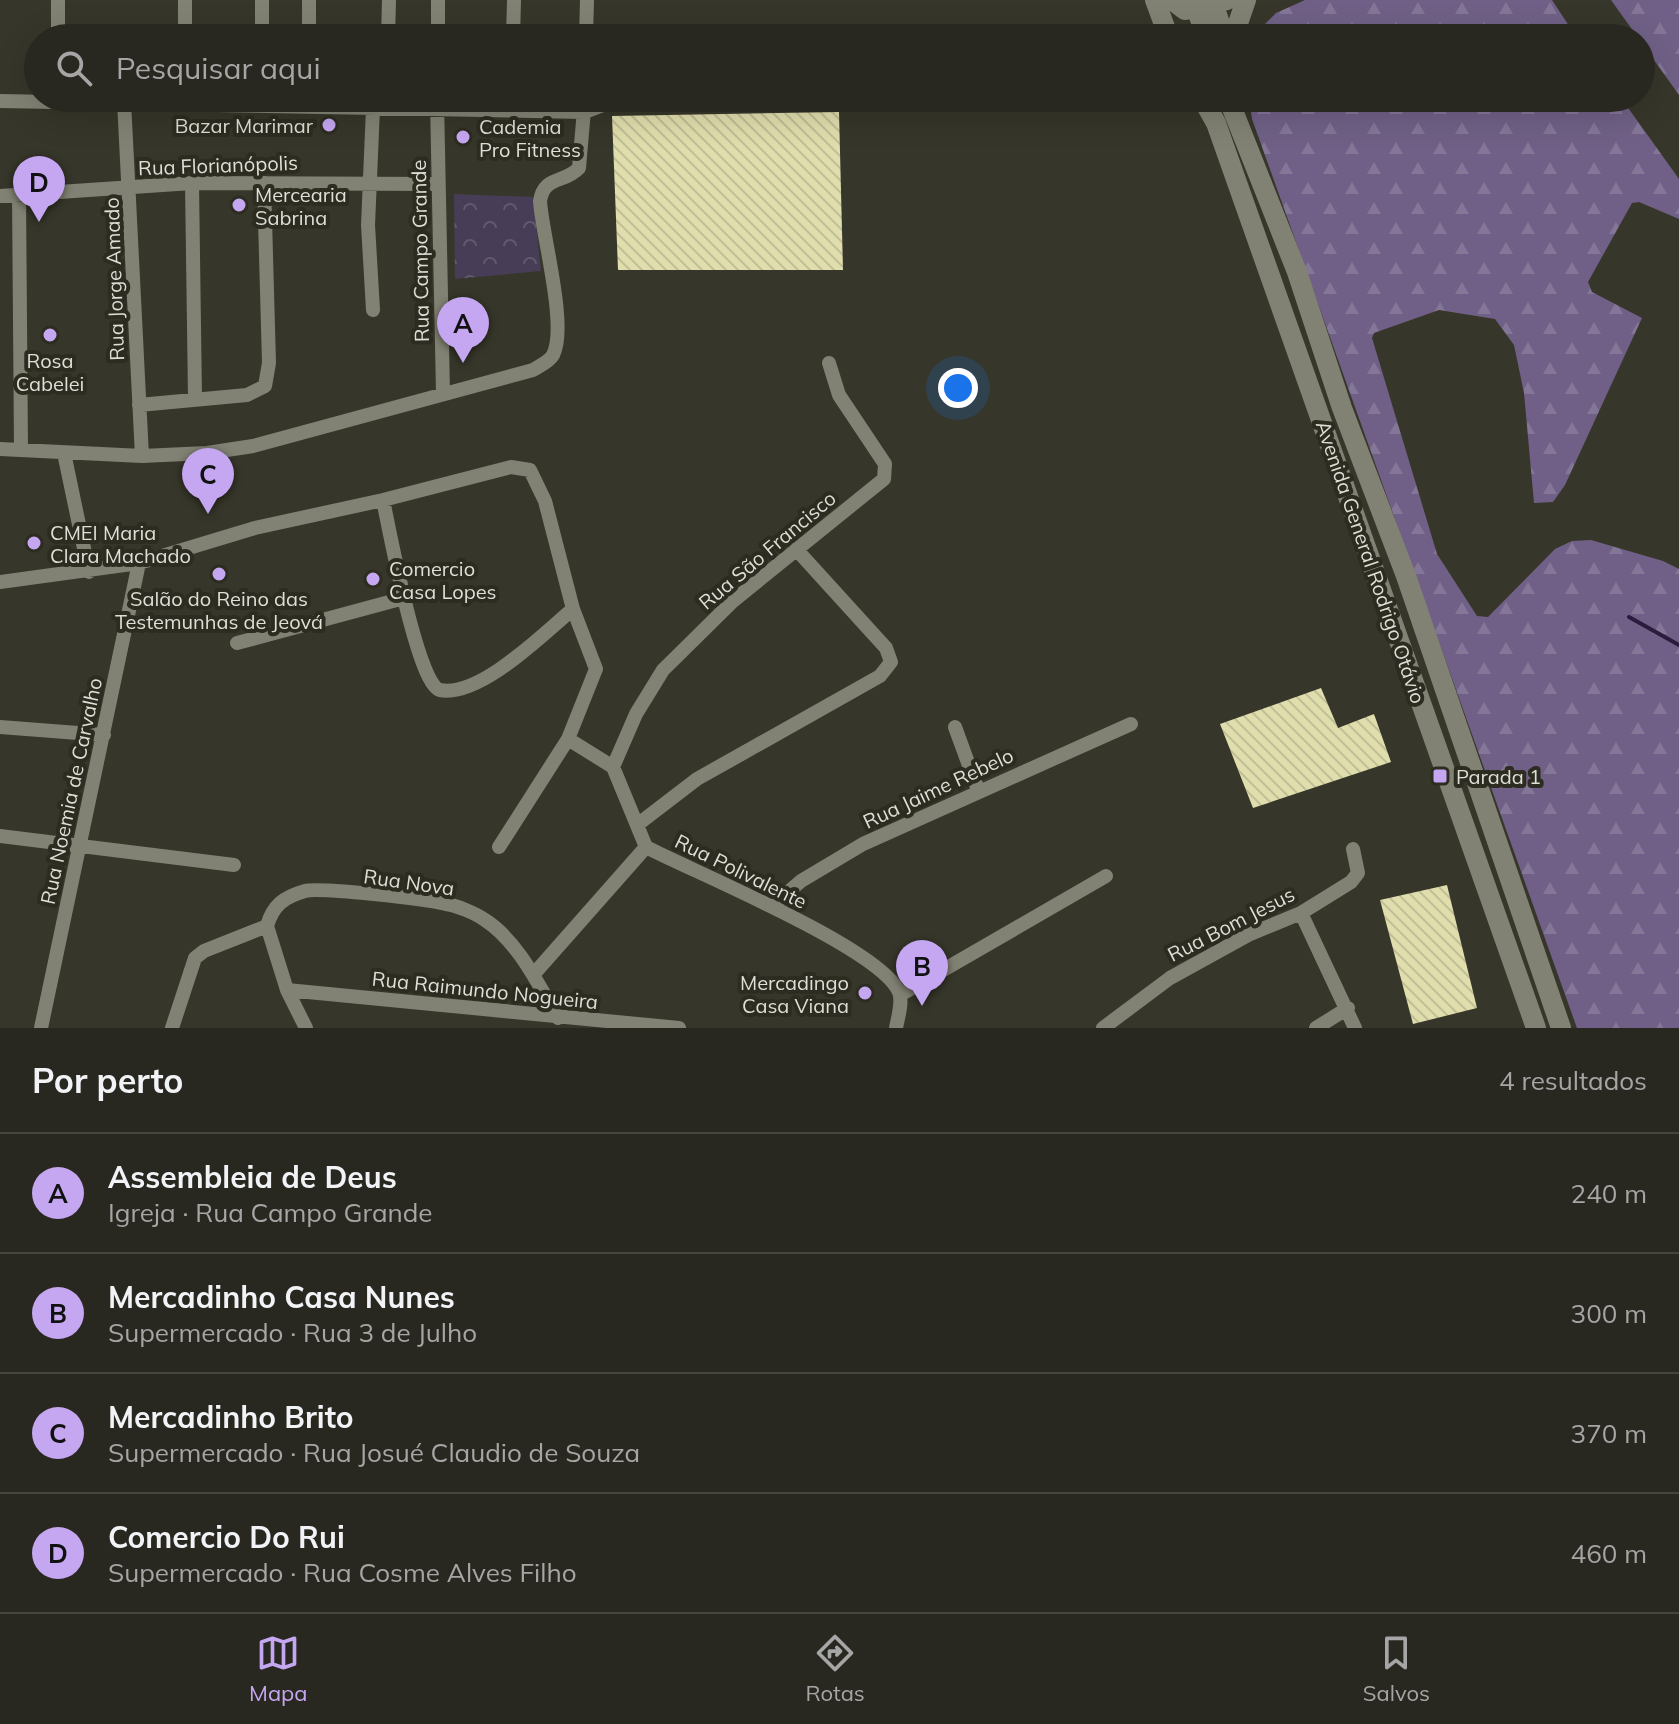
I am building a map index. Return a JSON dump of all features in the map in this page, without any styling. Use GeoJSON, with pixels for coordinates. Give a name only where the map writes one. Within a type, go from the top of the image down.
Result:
{"type":"FeatureCollection","features":[{"type":"Feature","properties":{"kind":"main road"},"geometry":{"type":"LineString","coordinates":[[1155,0],[1164,24]]}},
{"type":"Feature","properties":{"kind":"main road"},"geometry":{"type":"LineString","coordinates":[[1172,0],[1180,9],[1209,3]]}},
{"type":"Feature","properties":{"kind":"main road"},"geometry":{"type":"LineString","coordinates":[[1238,24],[1246,0]]}},
{"type":"Feature","properties":{"kind":"main road"},"geometry":{"type":"LineString","coordinates":[[1208,24],[1209,3]]}},
{"type":"Feature","properties":{"kind":"main road"},"geometry":{"type":"LineString","coordinates":[[1209,3],[1219,24]]}},
{"type":"Feature","properties":{"kind":"main road","name":"Avenida General Rodrigo Otávio"},"geometry":{"type":"LineString","coordinates":[[1210,112],[1282,303],[1536,1028]]}},
{"type":"Feature","properties":{"kind":"main road","name":"Avenida General Rodrigo Otávio"},"geometry":{"type":"LineString","coordinates":[[1236,112],[1297,272],[1342,408],[1486,804],[1561,1028]]}},
{"type":"Feature","properties":{"kind":"street"},"geometry":{"type":"LineString","coordinates":[[58,0],[58,24]]}},
{"type":"Feature","properties":{"kind":"street"},"geometry":{"type":"LineString","coordinates":[[185,0],[185,24]]}},
{"type":"Feature","properties":{"kind":"street"},"geometry":{"type":"LineString","coordinates":[[262,0],[262,24]]}},
{"type":"Feature","properties":{"kind":"street"},"geometry":{"type":"LineString","coordinates":[[309,0],[309,24]]}},
{"type":"Feature","properties":{"kind":"street"},"geometry":{"type":"LineString","coordinates":[[388,24],[389,0]]}},
{"type":"Feature","properties":{"kind":"street"},"geometry":{"type":"LineString","coordinates":[[438,0],[438,24]]}},
{"type":"Feature","properties":{"kind":"street"},"geometry":{"type":"LineString","coordinates":[[513,24],[514,0]]}},
{"type":"Feature","properties":{"kind":"street"},"geometry":{"type":"LineString","coordinates":[[586,24],[587,0]]}},
{"type":"Feature","properties":{"kind":"street"},"geometry":{"type":"LineString","coordinates":[[0,101],[24,100]]}},
{"type":"Feature","properties":{"kind":"street","name":"Rua Jorge Amado"},"geometry":{"type":"LineString","coordinates":[[125,112],[142,456]]}},
{"type":"Feature","properties":{"kind":"street"},"geometry":{"type":"LineString","coordinates":[[373,310],[368,225],[370,181],[381,112]]}},
{"type":"Feature","properties":{"kind":"street","name":"Rua Campo Grande"},"geometry":{"type":"LineString","coordinates":[[437,112],[443,393]]}},
{"type":"Feature","properties":{"kind":"street"},"geometry":{"type":"LineString","coordinates":[[0,449],[142,456],[207,453],[253,446],[533,370],[553,356],[557,317],[540,201],[543,187],[570,176],[579,168],[584,112]]}},
{"type":"Feature","properties":{"kind":"street","name":"Rua Florianópolis"},"geometry":{"type":"LineString","coordinates":[[0,196],[192,183],[370,181],[438,184]]}},
{"type":"Feature","properties":{"kind":"street"},"geometry":{"type":"LineString","coordinates":[[192,183],[195,398]]}},
{"type":"Feature","properties":{"kind":"street"},"geometry":{"type":"LineString","coordinates":[[139,405],[247,395],[259,391],[268,379],[264,183]]}},
{"type":"Feature","properties":{"kind":"street"},"geometry":{"type":"LineString","coordinates":[[19,194],[21,449]]}},
{"type":"Feature","properties":{"kind":"street","name":"Rua São Francisco"},"geometry":{"type":"LineString","coordinates":[[613,767],[636,714],[663,670],[733,601],[886,475],[885,464],[839,395],[829,363]]}},
{"type":"Feature","properties":{"kind":"street"},"geometry":{"type":"LineString","coordinates":[[64,453],[89,572]]}},
{"type":"Feature","properties":{"kind":"street"},"geometry":{"type":"LineString","coordinates":[[0,582],[139,563],[255,528],[383,500],[511,467],[530,470],[545,501],[573,609],[596,669],[568,739],[499,847]]}},
{"type":"Feature","properties":{"kind":"street"},"geometry":{"type":"LineString","coordinates":[[383,500],[421,660],[431,686],[437,690],[467,686],[490,677],[573,609]]}},
{"type":"Feature","properties":{"kind":"street"},"geometry":{"type":"LineString","coordinates":[[637,825],[697,779],[888,668],[890,656],[796,549]]}},
{"type":"Feature","properties":{"kind":"street","name":"Rua Noemia de Carvalho"},"geometry":{"type":"LineString","coordinates":[[41,1028],[139,563]]}},
{"type":"Feature","properties":{"kind":"street"},"geometry":{"type":"LineString","coordinates":[[237,643],[404,598]]}},
{"type":"Feature","properties":{"kind":"street","name":"Rua Jaime Rebelo"},"geometry":{"type":"LineString","coordinates":[[772,906],[831,861],[978,790],[1131,724]]}},
{"type":"Feature","properties":{"kind":"street"},"geometry":{"type":"LineString","coordinates":[[0,727],[104,735]]}},
{"type":"Feature","properties":{"kind":"street"},"geometry":{"type":"LineString","coordinates":[[955,727],[978,790]]}},
{"type":"Feature","properties":{"kind":"street"},"geometry":{"type":"LineString","coordinates":[[568,739],[613,767]]}},
{"type":"Feature","properties":{"kind":"street","name":"Rua Polivalente"},"geometry":{"type":"LineString","coordinates":[[613,767],[646,847],[772,906],[870,962],[891,979],[900,995]]}},
{"type":"Feature","properties":{"kind":"street"},"geometry":{"type":"LineString","coordinates":[[0,836],[79,844],[173,860],[234,865]]}},
{"type":"Feature","properties":{"kind":"street"},"geometry":{"type":"LineString","coordinates":[[533,975],[646,847]]}},
{"type":"Feature","properties":{"kind":"street","name":"Rua Bom Jesus"},"geometry":{"type":"LineString","coordinates":[[1103,1028],[1170,978],[1248,935],[1301,913],[1357,877],[1353,849]]}},
{"type":"Feature","properties":{"kind":"street"},"geometry":{"type":"LineString","coordinates":[[896,1028],[900,995],[1106,876]]}},
{"type":"Feature","properties":{"kind":"street","name":"Rua Nova"},"geometry":{"type":"LineString","coordinates":[[267,926],[272,909],[284,898],[309,890],[447,904],[493,926],[533,975],[558,1018]]}},
{"type":"Feature","properties":{"kind":"street"},"geometry":{"type":"LineString","coordinates":[[1301,913],[1355,1028]]}},
{"type":"Feature","properties":{"kind":"street"},"geometry":{"type":"LineString","coordinates":[[172,1028],[195,958],[204,951],[267,926],[287,990],[306,1028]]}},
{"type":"Feature","properties":{"kind":"street","name":"Rua Raimundo Nogueira"},"geometry":{"type":"LineString","coordinates":[[287,990],[679,1028]]}},
{"type":"Feature","properties":{"kind":"street"},"geometry":{"type":"LineString","coordinates":[[1316,1028],[1348,1008]]}},
{"type":"Feature","properties":{"kind":"green space"},"geometry":{"type":"Polygon","coordinates":[[[1305,0],[1552,0],[1568,24],[1265,24],[1276,13],[1305,0]]]}},
{"type":"Feature","properties":{"kind":"green space"},"geometry":{"type":"Polygon","coordinates":[[[1611,0],[1679,0],[1679,95],[1655,61],[1655,24],[1628,24],[1611,0]]]}},
{"type":"Feature","properties":{"kind":"green space"},"geometry":{"type":"Polygon","coordinates":[[[1251,112],[1631,112],[1679,179],[1679,219],[1639,202],[1632,203],[1588,282],[1592,292],[1642,318],[1565,485],[1553,502],[1534,503],[1524,393],[1514,345],[1495,319],[1439,310],[1374,333],[1372,338],[1437,554],[1477,616],[1488,617],[1555,549],[1572,541],[1591,540],[1663,561],[1679,569],[1679,1028],[1577,1028],[1251,112]]]}},
{"type":"Feature","properties":{"kind":"green space"},"geometry":{"type":"Polygon","coordinates":[[[454,194],[533,197],[541,271],[455,279],[454,194]]]}},
{"type":"Feature","properties":{"kind":"building"},"geometry":{"type":"Polygon","coordinates":[[[839,112],[843,270],[618,270],[612,116],[839,112]]]}},
{"type":"Feature","properties":{"kind":"building"},"geometry":{"type":"Polygon","coordinates":[[[1321,688],[1338,728],[1374,714],[1391,762],[1253,808],[1220,724],[1321,688]]]}},
{"type":"Feature","properties":{"kind":"building"},"geometry":{"type":"Polygon","coordinates":[[[1447,885],[1477,1008],[1413,1024],[1380,900],[1447,885]]]}},
{"type":"Feature","properties":{"kind":"waterway"},"geometry":{"type":"LineString","coordinates":[[1629,617],[1679,645]]}},
{"type":"Feature","properties":{"kind":"place","name":"Bazar Marimar"},"geometry":{"type":"Point","coordinates":[329,125]}},
{"type":"Feature","properties":{"kind":"place","name":"Cademia Pro Fitness"},"geometry":{"type":"Point","coordinates":[463,137]}},
{"type":"Feature","properties":{"kind":"place","name":"Mercearia Sabrina"},"geometry":{"type":"Point","coordinates":[239,205]}},
{"type":"Feature","properties":{"kind":"place","name":"Comercio Do Rui"},"geometry":{"type":"Point","coordinates":[39,222]}},
{"type":"Feature","properties":{"kind":"place","name":"Rosa Cabelei"},"geometry":{"type":"Point","coordinates":[50,335]}},
{"type":"Feature","properties":{"kind":"place","name":"Assembleia de Deus"},"geometry":{"type":"Point","coordinates":[463,363]}},
{"type":"Feature","properties":{"kind":"place","name":"Mercadinho Brito"},"geometry":{"type":"Point","coordinates":[208,514]}},
{"type":"Feature","properties":{"kind":"place","name":"CMEI Maria Clara Machado"},"geometry":{"type":"Point","coordinates":[34,543]}},
{"type":"Feature","properties":{"kind":"place","name":"Salão do Reino das Testemunhas de Jeová"},"geometry":{"type":"Point","coordinates":[219,574]}},
{"type":"Feature","properties":{"kind":"place","name":"Comercio Casa Lopes"},"geometry":{"type":"Point","coordinates":[373,579]}},
{"type":"Feature","properties":{"kind":"place","name":"Parada 1"},"geometry":{"type":"Point","coordinates":[1440,776]}},
{"type":"Feature","properties":{"kind":"place","name":"Mercadingo Casa Viana"},"geometry":{"type":"Point","coordinates":[865,993]}},
{"type":"Feature","properties":{"kind":"place","name":"Mercadinho Casa Nunes"},"geometry":{"type":"Point","coordinates":[922,1006]}}]}
